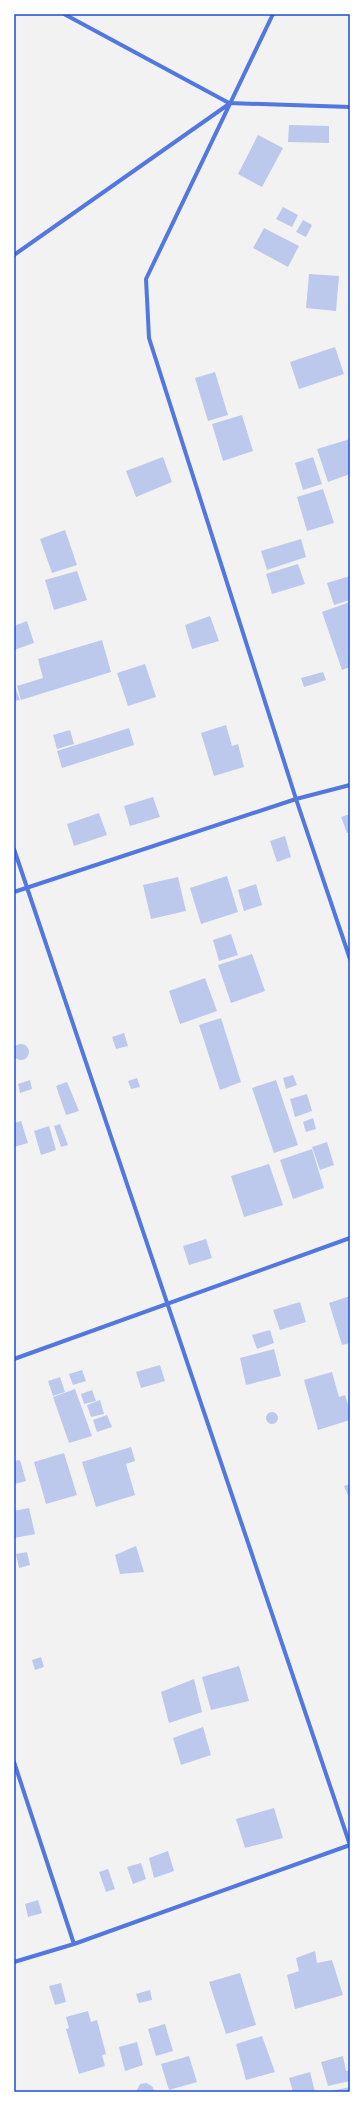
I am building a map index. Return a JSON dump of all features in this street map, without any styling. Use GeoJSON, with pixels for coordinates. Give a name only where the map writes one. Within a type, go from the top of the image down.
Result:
{"type":"FeatureCollection","features":[{"type":"Feature","properties":{"kind":"street"},"geometry":{"type":"LineString","coordinates":[[64,14],[229,103],[350,107]]}},
{"type":"Feature","properties":{"kind":"street"},"geometry":{"type":"LineString","coordinates":[[273,14],[229,103],[146,279],[149,338],[296,800],[350,959]]}},
{"type":"Feature","properties":{"kind":"street"},"geometry":{"type":"LineString","coordinates":[[14,255],[229,103]]}},
{"type":"Feature","properties":{"kind":"street"},"geometry":{"type":"LineString","coordinates":[[14,892],[296,800],[350,785]]}},
{"type":"Feature","properties":{"kind":"street"},"geometry":{"type":"LineString","coordinates":[[14,849],[350,1845],[74,1944],[14,1962]]}},
{"type":"Feature","properties":{"kind":"street"},"geometry":{"type":"LineString","coordinates":[[14,1359],[168,1305],[350,1238]]}},
{"type":"Feature","properties":{"kind":"street"},"geometry":{"type":"LineString","coordinates":[[14,1762],[74,1944]]}},
{"type":"Feature","properties":{"kind":"building"},"geometry":{"type":"Polygon","coordinates":[[[289,125],[329,126],[329,143],[288,142],[289,125]]]}},
{"type":"Feature","properties":{"kind":"building"},"geometry":{"type":"Polygon","coordinates":[[[258,135],[283,148],[262,187],[238,174],[258,135]]]}},
{"type":"Feature","properties":{"kind":"building"},"geometry":{"type":"Polygon","coordinates":[[[283,207],[298,215],[292,227],[276,219],[283,207]]]}},
{"type":"Feature","properties":{"kind":"building"},"geometry":{"type":"Polygon","coordinates":[[[303,220],[312,225],[306,237],[296,232],[303,220]]]}},
{"type":"Feature","properties":{"kind":"building"},"geometry":{"type":"Polygon","coordinates":[[[264,228],[299,246],[288,267],[253,248],[264,228]]]}},
{"type":"Feature","properties":{"kind":"building"},"geometry":{"type":"Polygon","coordinates":[[[309,274],[339,276],[336,311],[306,308],[309,274]]]}},
{"type":"Feature","properties":{"kind":"building"},"geometry":{"type":"Polygon","coordinates":[[[335,347],[344,374],[299,389],[290,362],[335,347]]]}},
{"type":"Feature","properties":{"kind":"building"},"geometry":{"type":"Polygon","coordinates":[[[215,372],[228,415],[208,421],[195,378],[215,372]]]}},
{"type":"Feature","properties":{"kind":"building"},"geometry":{"type":"Polygon","coordinates":[[[242,415],[253,451],[223,461],[212,424],[242,415]]]}},
{"type":"Feature","properties":{"kind":"building"},"geometry":{"type":"Polygon","coordinates":[[[350,439],[350,474],[328,482],[317,449],[350,439]]]}},
{"type":"Feature","properties":{"kind":"building"},"geometry":{"type":"Polygon","coordinates":[[[163,457],[172,482],[136,497],[126,471],[163,457]]]}},
{"type":"Feature","properties":{"kind":"building"},"geometry":{"type":"Polygon","coordinates":[[[313,457],[322,484],[303,490],[295,463],[313,457]]]}},
{"type":"Feature","properties":{"kind":"building"},"geometry":{"type":"Polygon","coordinates":[[[323,489],[334,523],[307,531],[297,497],[323,489]]]}},
{"type":"Feature","properties":{"kind":"building"},"geometry":{"type":"Polygon","coordinates":[[[65,530],[77,565],[52,573],[40,539],[65,530]]]}},
{"type":"Feature","properties":{"kind":"building"},"geometry":{"type":"Polygon","coordinates":[[[301,539],[306,557],[267,570],[261,551],[301,539]]]}},
{"type":"Feature","properties":{"kind":"building"},"geometry":{"type":"Polygon","coordinates":[[[298,564],[305,584],[272,594],[266,574],[298,564]]]}},
{"type":"Feature","properties":{"kind":"building"},"geometry":{"type":"Polygon","coordinates":[[[77,571],[87,600],[54,610],[45,580],[77,571]]]}},
{"type":"Feature","properties":{"kind":"building"},"geometry":{"type":"Polygon","coordinates":[[[350,576],[350,600],[334,605],[327,583],[350,576]]]}},
{"type":"Feature","properties":{"kind":"building"},"geometry":{"type":"Polygon","coordinates":[[[350,602],[350,667],[342,670],[322,612],[350,602]]]}},
{"type":"Feature","properties":{"kind":"building"},"geometry":{"type":"Polygon","coordinates":[[[210,616],[219,641],[192,649],[185,625],[210,616]]]}},
{"type":"Feature","properties":{"kind":"building"},"geometry":{"type":"Polygon","coordinates":[[[27,621],[34,643],[14,650],[14,626],[27,621]]]}},
{"type":"Feature","properties":{"kind":"building"},"geometry":{"type":"Polygon","coordinates":[[[102,640],[111,672],[21,700],[17,686],[43,678],[38,659],[102,640]]]}},
{"type":"Feature","properties":{"kind":"building"},"geometry":{"type":"Polygon","coordinates":[[[145,664],[156,697],[128,706],[117,673],[145,664]]]}},
{"type":"Feature","properties":{"kind":"building"},"geometry":{"type":"Polygon","coordinates":[[[323,672],[326,680],[304,687],[301,678],[323,672]]]}},
{"type":"Feature","properties":{"kind":"building"},"geometry":{"type":"Polygon","coordinates":[[[14,684],[20,700],[14,701],[14,684]]]}},
{"type":"Feature","properties":{"kind":"building"},"geometry":{"type":"Polygon","coordinates":[[[226,725],[232,746],[238,744],[244,767],[214,776],[201,733],[226,725]]]}},
{"type":"Feature","properties":{"kind":"building"},"geometry":{"type":"Polygon","coordinates":[[[129,728],[134,745],[62,768],[57,751],[129,728]]]}},
{"type":"Feature","properties":{"kind":"building"},"geometry":{"type":"Polygon","coordinates":[[[70,730],[74,744],[57,749],[53,735],[70,730]]]}},
{"type":"Feature","properties":{"kind":"building"},"geometry":{"type":"Polygon","coordinates":[[[153,797],[160,817],[130,826],[124,806],[153,797]]]}},
{"type":"Feature","properties":{"kind":"building"},"geometry":{"type":"Polygon","coordinates":[[[99,813],[107,835],[74,846],[67,824],[99,813]]]}},
{"type":"Feature","properties":{"kind":"building"},"geometry":{"type":"Polygon","coordinates":[[[350,814],[350,832],[347,833],[341,817],[350,814]]]}},
{"type":"Feature","properties":{"kind":"building"},"geometry":{"type":"Polygon","coordinates":[[[285,836],[291,857],[277,862],[270,841],[285,836]]]}},
{"type":"Feature","properties":{"kind":"building"},"geometry":{"type":"Polygon","coordinates":[[[227,876],[238,912],[201,924],[190,888],[227,876]]]}},
{"type":"Feature","properties":{"kind":"building"},"geometry":{"type":"Polygon","coordinates":[[[178,877],[186,911],[151,919],[143,885],[178,877]]]}},
{"type":"Feature","properties":{"kind":"building"},"geometry":{"type":"Polygon","coordinates":[[[256,884],[262,905],[244,911],[238,890],[256,884]]]}},
{"type":"Feature","properties":{"kind":"building"},"geometry":{"type":"Polygon","coordinates":[[[231,934],[238,955],[219,961],[213,940],[231,934]]]}},
{"type":"Feature","properties":{"kind":"building"},"geometry":{"type":"Polygon","coordinates":[[[252,954],[265,991],[231,1003],[218,965],[252,954]]]}},
{"type":"Feature","properties":{"kind":"building"},"geometry":{"type":"Polygon","coordinates":[[[205,978],[217,1011],[180,1024],[169,991],[205,978]]]}},
{"type":"Feature","properties":{"kind":"building"},"geometry":{"type":"Polygon","coordinates":[[[221,1018],[241,1082],[220,1090],[199,1025],[221,1018]]]}},
{"type":"Feature","properties":{"kind":"building"},"geometry":{"type":"Polygon","coordinates":[[[124,1033],[128,1046],[116,1049],[112,1037],[124,1033]]]}},
{"type":"Feature","properties":{"kind":"building"},"geometry":{"type":"Polygon","coordinates":[[[21,1044],[27,1046],[29,1052],[27,1058],[21,1060],[15,1058],[13,1052],[15,1046],[21,1044]]]}},
{"type":"Feature","properties":{"kind":"building"},"geometry":{"type":"Polygon","coordinates":[[[293,1075],[297,1085],[286,1089],[283,1078],[293,1075]]]}},
{"type":"Feature","properties":{"kind":"building"},"geometry":{"type":"Polygon","coordinates":[[[137,1078],[140,1087],[131,1089],[128,1081],[137,1078]]]}},
{"type":"Feature","properties":{"kind":"building"},"geometry":{"type":"Polygon","coordinates":[[[30,1080],[32,1089],[20,1093],[18,1084],[30,1080]]]}},
{"type":"Feature","properties":{"kind":"building"},"geometry":{"type":"Polygon","coordinates":[[[276,1080],[298,1145],[274,1153],[252,1088],[276,1080]]]}},
{"type":"Feature","properties":{"kind":"building"},"geometry":{"type":"Polygon","coordinates":[[[67,1082],[79,1111],[66,1115],[56,1086],[67,1082]]]}},
{"type":"Feature","properties":{"kind":"building"},"geometry":{"type":"Polygon","coordinates":[[[307,1094],[312,1111],[295,1117],[290,1099],[307,1094]]]}},
{"type":"Feature","properties":{"kind":"building"},"geometry":{"type":"Polygon","coordinates":[[[313,1118],[316,1129],[306,1132],[303,1122],[313,1118]]]}},
{"type":"Feature","properties":{"kind":"building"},"geometry":{"type":"Polygon","coordinates":[[[21,1121],[28,1143],[14,1147],[14,1123],[21,1121]]]}},
{"type":"Feature","properties":{"kind":"building"},"geometry":{"type":"Polygon","coordinates":[[[60,1124],[68,1145],[61,1147],[54,1126],[60,1124]]]}},
{"type":"Feature","properties":{"kind":"building"},"geometry":{"type":"Polygon","coordinates":[[[49,1126],[56,1150],[41,1155],[34,1131],[49,1126]]]}},
{"type":"Feature","properties":{"kind":"building"},"geometry":{"type":"Polygon","coordinates":[[[327,1142],[334,1165],[320,1170],[312,1147],[327,1142]]]}},
{"type":"Feature","properties":{"kind":"building"},"geometry":{"type":"Polygon","coordinates":[[[312,1149],[324,1188],[293,1199],[280,1160],[312,1149]]]}},
{"type":"Feature","properties":{"kind":"building"},"geometry":{"type":"Polygon","coordinates":[[[269,1164],[283,1205],[244,1217],[231,1176],[269,1164]]]}},
{"type":"Feature","properties":{"kind":"building"},"geometry":{"type":"Polygon","coordinates":[[[206,1239],[212,1258],[189,1265],[183,1246],[206,1239]]]}},
{"type":"Feature","properties":{"kind":"building"},"geometry":{"type":"Polygon","coordinates":[[[350,1296],[350,1343],[342,1345],[329,1303],[350,1296]]]}},
{"type":"Feature","properties":{"kind":"building"},"geometry":{"type":"Polygon","coordinates":[[[300,1302],[306,1322],[280,1330],[273,1310],[300,1302]]]}},
{"type":"Feature","properties":{"kind":"building"},"geometry":{"type":"Polygon","coordinates":[[[270,1330],[274,1343],[257,1349],[252,1335],[270,1330]]]}},
{"type":"Feature","properties":{"kind":"building"},"geometry":{"type":"Polygon","coordinates":[[[274,1349],[281,1376],[246,1385],[240,1358],[274,1349]]]}},
{"type":"Feature","properties":{"kind":"building"},"geometry":{"type":"Polygon","coordinates":[[[160,1365],[165,1381],[141,1388],[136,1372],[160,1365]]]}},
{"type":"Feature","properties":{"kind":"building"},"geometry":{"type":"Polygon","coordinates":[[[82,1370],[86,1381],[73,1385],[69,1374],[82,1370]]]}},
{"type":"Feature","properties":{"kind":"building"},"geometry":{"type":"Polygon","coordinates":[[[332,1372],[339,1397],[345,1395],[350,1411],[350,1420],[318,1430],[304,1380],[332,1372]]]}},
{"type":"Feature","properties":{"kind":"building"},"geometry":{"type":"Polygon","coordinates":[[[60,1377],[65,1392],[53,1396],[48,1381],[60,1377]]]}},
{"type":"Feature","properties":{"kind":"building"},"geometry":{"type":"Polygon","coordinates":[[[75,1389],[92,1436],[69,1443],[53,1397],[75,1389]]]}},
{"type":"Feature","properties":{"kind":"building"},"geometry":{"type":"Polygon","coordinates":[[[92,1390],[96,1401],[84,1404],[81,1394],[92,1390]]]}},
{"type":"Feature","properties":{"kind":"building"},"geometry":{"type":"Polygon","coordinates":[[[100,1400],[104,1414],[91,1417],[87,1405],[100,1400]]]}},
{"type":"Feature","properties":{"kind":"building"},"geometry":{"type":"Polygon","coordinates":[[[270,1412],[274,1412],[278,1418],[274,1424],[270,1424],[266,1420],[266,1416],[270,1412]]]}},
{"type":"Feature","properties":{"kind":"building"},"geometry":{"type":"Polygon","coordinates":[[[107,1415],[112,1427],[97,1432],[93,1420],[107,1415]]]}},
{"type":"Feature","properties":{"kind":"building"},"geometry":{"type":"Polygon","coordinates":[[[131,1447],[135,1461],[126,1464],[135,1495],[96,1507],[82,1462],[131,1447]]]}},
{"type":"Feature","properties":{"kind":"building"},"geometry":{"type":"Polygon","coordinates":[[[64,1453],[77,1495],[46,1504],[34,1462],[64,1453]]]}},
{"type":"Feature","properties":{"kind":"building"},"geometry":{"type":"Polygon","coordinates":[[[20,1460],[26,1481],[14,1484],[14,1461],[20,1460]]]}},
{"type":"Feature","properties":{"kind":"building"},"geometry":{"type":"Polygon","coordinates":[[[350,1484],[350,1500],[344,1486],[350,1484]]]}},
{"type":"Feature","properties":{"kind":"building"},"geometry":{"type":"Polygon","coordinates":[[[29,1508],[35,1534],[14,1538],[14,1511],[29,1508]]]}},
{"type":"Feature","properties":{"kind":"building"},"geometry":{"type":"Polygon","coordinates":[[[136,1546],[144,1572],[120,1574],[115,1555],[136,1546]]]}},
{"type":"Feature","properties":{"kind":"building"},"geometry":{"type":"Polygon","coordinates":[[[27,1552],[30,1565],[19,1568],[16,1554],[27,1552]]]}},
{"type":"Feature","properties":{"kind":"building"},"geometry":{"type":"Polygon","coordinates":[[[41,1657],[44,1667],[35,1670],[32,1660],[41,1657]]]}},
{"type":"Feature","properties":{"kind":"building"},"geometry":{"type":"Polygon","coordinates":[[[239,1666],[249,1701],[211,1710],[202,1677],[239,1666]]]}},
{"type":"Feature","properties":{"kind":"building"},"geometry":{"type":"Polygon","coordinates":[[[194,1679],[202,1712],[169,1723],[161,1692],[194,1679]]]}},
{"type":"Feature","properties":{"kind":"building"},"geometry":{"type":"Polygon","coordinates":[[[203,1727],[211,1755],[181,1765],[173,1738],[203,1727]]]}},
{"type":"Feature","properties":{"kind":"building"},"geometry":{"type":"Polygon","coordinates":[[[274,1808],[283,1838],[245,1848],[236,1819],[274,1808]]]}},
{"type":"Feature","properties":{"kind":"building"},"geometry":{"type":"Polygon","coordinates":[[[168,1851],[174,1871],[154,1878],[149,1858],[168,1851]]]}},
{"type":"Feature","properties":{"kind":"building"},"geometry":{"type":"Polygon","coordinates":[[[141,1863],[146,1879],[133,1884],[127,1867],[141,1863]]]}},
{"type":"Feature","properties":{"kind":"building"},"geometry":{"type":"Polygon","coordinates":[[[108,1869],[115,1889],[106,1892],[99,1872],[108,1869]]]}},
{"type":"Feature","properties":{"kind":"building"},"geometry":{"type":"Polygon","coordinates":[[[38,1900],[42,1913],[28,1917],[25,1904],[38,1900]]]}},
{"type":"Feature","properties":{"kind":"building"},"geometry":{"type":"Polygon","coordinates":[[[315,1951],[317,1963],[332,1960],[343,1995],[295,2009],[287,1975],[299,1971],[296,1958],[315,1951]]]}},
{"type":"Feature","properties":{"kind":"building"},"geometry":{"type":"Polygon","coordinates":[[[240,1973],[256,2025],[226,2034],[209,1982],[240,1973]]]}},
{"type":"Feature","properties":{"kind":"building"},"geometry":{"type":"Polygon","coordinates":[[[61,1983],[66,2002],[55,2005],[49,1986],[61,1983]]]}},
{"type":"Feature","properties":{"kind":"building"},"geometry":{"type":"Polygon","coordinates":[[[150,1990],[152,2000],[139,2003],[136,1994],[150,1990]]]}},
{"type":"Feature","properties":{"kind":"building"},"geometry":{"type":"Polygon","coordinates":[[[88,2011],[91,2022],[97,2020],[106,2054],[102,2055],[105,2066],[79,2074],[66,2029],[69,2028],[66,2017],[88,2011]]]}},
{"type":"Feature","properties":{"kind":"building"},"geometry":{"type":"Polygon","coordinates":[[[165,2024],[173,2051],[156,2056],[148,2029],[165,2024]]]}},
{"type":"Feature","properties":{"kind":"building"},"geometry":{"type":"Polygon","coordinates":[[[262,2036],[275,2072],[246,2080],[236,2044],[262,2036]]]}},
{"type":"Feature","properties":{"kind":"building"},"geometry":{"type":"Polygon","coordinates":[[[137,2042],[143,2065],[125,2071],[119,2047],[137,2042]]]}},
{"type":"Feature","properties":{"kind":"building"},"geometry":{"type":"Polygon","coordinates":[[[189,2056],[197,2082],[169,2090],[161,2064],[189,2056]]]}},
{"type":"Feature","properties":{"kind":"building"},"geometry":{"type":"Polygon","coordinates":[[[343,2056],[346,2071],[350,2070],[350,2081],[328,2086],[321,2062],[343,2056]]]}},
{"type":"Feature","properties":{"kind":"building"},"geometry":{"type":"Polygon","coordinates":[[[310,2072],[315,2092],[293,2092],[289,2078],[310,2072]]]}},
{"type":"Feature","properties":{"kind":"building"},"geometry":{"type":"Polygon","coordinates":[[[146,2083],[152,2086],[155,2092],[136,2092],[140,2084],[146,2083]]]}},
{"type":"Feature","properties":{"kind":"building"},"geometry":{"type":"Polygon","coordinates":[[[350,2087],[350,2092],[331,2092],[331,2091],[350,2087]]]}}]}
